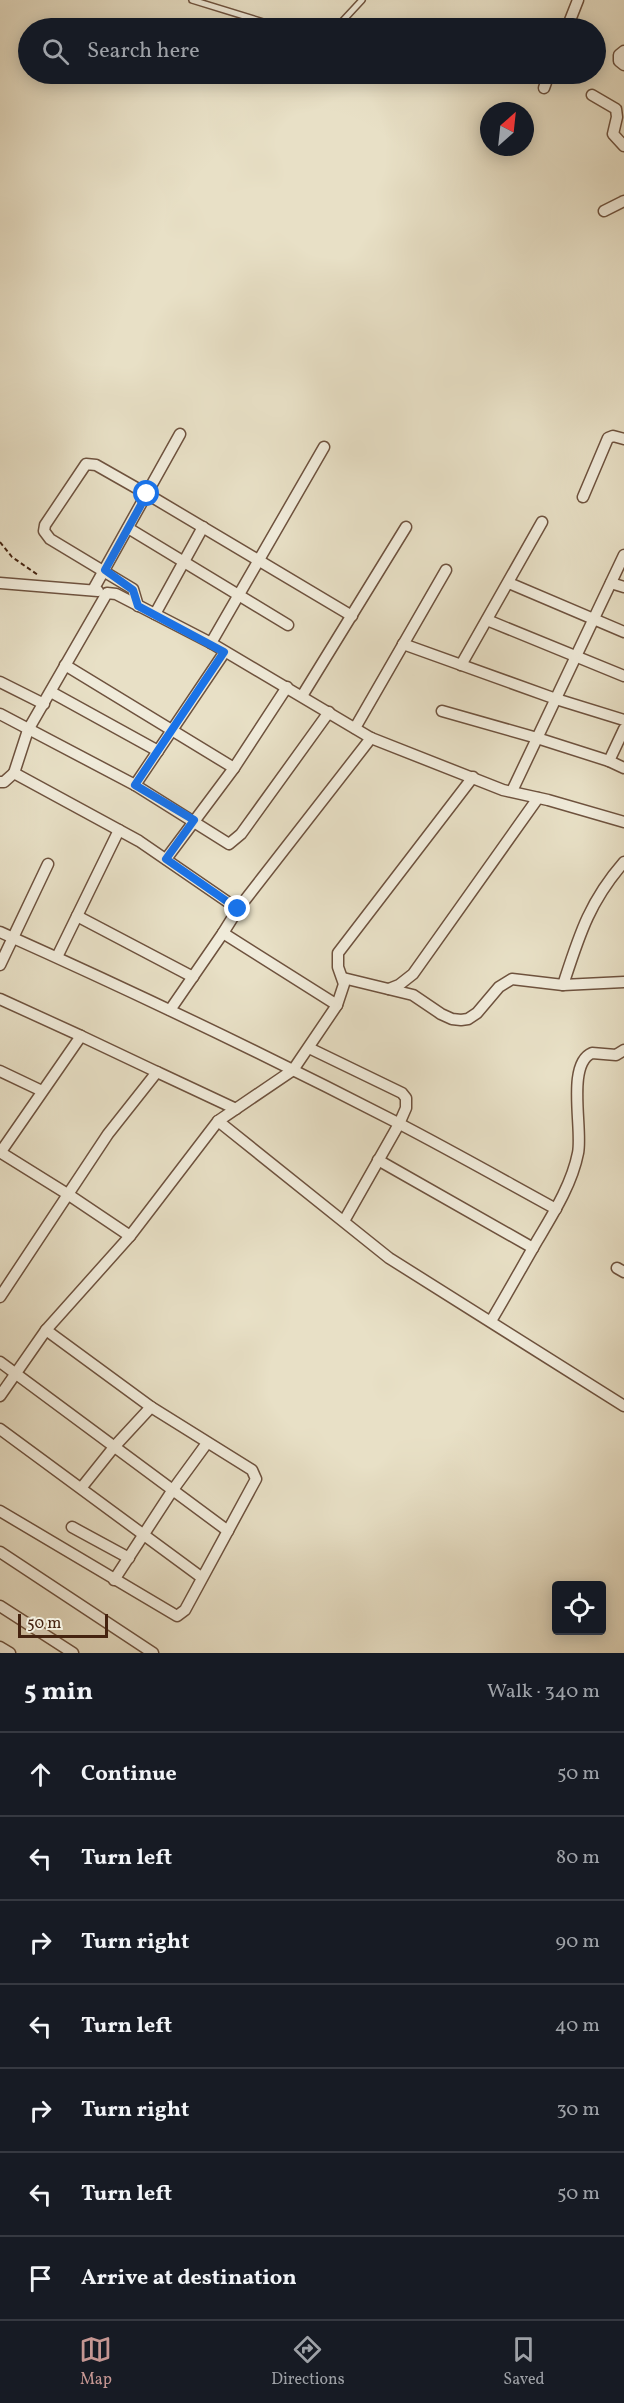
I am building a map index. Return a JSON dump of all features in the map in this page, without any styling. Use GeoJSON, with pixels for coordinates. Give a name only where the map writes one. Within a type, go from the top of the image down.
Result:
{"type":"FeatureCollection","features":[{"type":"Feature","properties":{"kind":"street"},"geometry":{"type":"LineString","coordinates":[[571,18],[578,0]]}},
{"type":"Feature","properties":{"kind":"street"},"geometry":{"type":"LineString","coordinates":[[624,51],[619,55],[619,61],[624,65]]}},
{"type":"Feature","properties":{"kind":"street"},"geometry":{"type":"LineString","coordinates":[[544,88],[545,84]]}},
{"type":"Feature","properties":{"kind":"street"},"geometry":{"type":"LineString","coordinates":[[592,95],[616,109],[617,117],[613,134],[624,146]]}},
{"type":"Feature","properties":{"kind":"street"},"geometry":{"type":"LineString","coordinates":[[604,211],[624,201]]}},
{"type":"Feature","properties":{"kind":"street"},"geometry":{"type":"LineString","coordinates":[[93,590],[180,434]]}},
{"type":"Feature","properties":{"kind":"street"},"geometry":{"type":"LineString","coordinates":[[583,497],[608,438],[613,435],[624,439]]}},
{"type":"Feature","properties":{"kind":"street"},"geometry":{"type":"LineString","coordinates":[[211,644],[324,447]]}},
{"type":"Feature","properties":{"kind":"street"},"geometry":{"type":"LineString","coordinates":[[138,606],[133,590],[105,570],[50,539],[45,531],[45,525],[86,464],[96,465],[147,494],[352,616]]}},
{"type":"Feature","properties":{"kind":"street"},"geometry":{"type":"LineString","coordinates":[[461,665],[510,583],[542,522]]}},
{"type":"Feature","properties":{"kind":"street"},"geometry":{"type":"LineString","coordinates":[[155,614],[203,527]]}},
{"type":"Feature","properties":{"kind":"street"},"geometry":{"type":"LineString","coordinates":[[302,696],[406,527]]}},
{"type":"Feature","properties":{"kind":"street"},"geometry":{"type":"LineString","coordinates":[[128,528],[288,626]]}},
{"type":"Feature","properties":{"kind":"street"},"geometry":{"type":"LineString","coordinates":[[512,791],[624,555]]}},
{"type":"Feature","properties":{"kind":"street"},"geometry":{"type":"LineString","coordinates":[[355,728],[446,570]]}},
{"type":"Feature","properties":{"kind":"street"},"geometry":{"type":"LineString","coordinates":[[0,583],[93,590],[116,594],[211,644],[371,738],[503,790],[624,822]]}},
{"type":"Feature","properties":{"kind":"street"},"geometry":{"type":"LineString","coordinates":[[510,583],[624,632]]}},
{"type":"Feature","properties":{"kind":"street"},"geometry":{"type":"LineString","coordinates":[[611,583],[624,587]]}},
{"type":"Feature","properties":{"kind":"street"},"geometry":{"type":"LineString","coordinates":[[0,782],[4,782],[14,773],[28,730],[107,593]]}},
{"type":"Feature","properties":{"kind":"street"},"geometry":{"type":"LineString","coordinates":[[487,620],[624,676]]}},
{"type":"Feature","properties":{"kind":"street"},"geometry":{"type":"LineString","coordinates":[[403,644],[555,699],[624,720]]}},
{"type":"Feature","properties":{"kind":"street"},"geometry":{"type":"LineString","coordinates":[[135,785],[224,652]]}},
{"type":"Feature","properties":{"kind":"street"},"geometry":{"type":"LineString","coordinates":[[65,665],[234,768]]}},
{"type":"Feature","properties":{"kind":"street"},"geometry":{"type":"LineString","coordinates":[[0,682],[44,704]]}},
{"type":"Feature","properties":{"kind":"street"},"geometry":{"type":"LineString","coordinates":[[166,859],[234,768],[287,687]]}},
{"type":"Feature","properties":{"kind":"street"},"geometry":{"type":"LineString","coordinates":[[51,692],[158,751]]}},
{"type":"Feature","properties":{"kind":"street"},"geometry":{"type":"LineString","coordinates":[[442,711],[537,738],[624,768]]}},
{"type":"Feature","properties":{"kind":"street"},"geometry":{"type":"LineString","coordinates":[[0,714],[135,785],[229,844],[235,840],[329,712]]}},
{"type":"Feature","properties":{"kind":"street"},"geometry":{"type":"LineString","coordinates":[[609,761],[624,729]]}},
{"type":"Feature","properties":{"kind":"street"},"geometry":{"type":"LineString","coordinates":[[170,1010],[238,909],[371,738]]}},
{"type":"Feature","properties":{"kind":"street"},"geometry":{"type":"LineString","coordinates":[[14,773],[119,830],[166,859],[238,909]]}},
{"type":"Feature","properties":{"kind":"street"},"geometry":{"type":"LineString","coordinates":[[0,1396],[46,1330],[130,1236],[218,1121],[293,1070],[337,1005],[344,984],[338,967],[338,953],[472,777]]}},
{"type":"Feature","properties":{"kind":"street"},"geometry":{"type":"LineString","coordinates":[[387,990],[399,985],[413,974],[538,798]]}},
{"type":"Feature","properties":{"kind":"street"},"geometry":{"type":"LineString","coordinates":[[57,957],[119,830]]}},
{"type":"Feature","properties":{"kind":"street"},"geometry":{"type":"LineString","coordinates":[[563,985],[583,925],[604,886],[624,862]]}},
{"type":"Feature","properties":{"kind":"street"},"geometry":{"type":"LineString","coordinates":[[0,965],[48,864]]}},
{"type":"Feature","properties":{"kind":"street"},"geometry":{"type":"LineString","coordinates":[[77,916],[193,977]]}},
{"type":"Feature","properties":{"kind":"street"},"geometry":{"type":"LineString","coordinates":[[0,932],[170,1010],[293,1070],[556,1209]]}},
{"type":"Feature","properties":{"kind":"street"},"geometry":{"type":"LineString","coordinates":[[223,933],[337,1005]]}},
{"type":"Feature","properties":{"kind":"street"},"geometry":{"type":"LineString","coordinates":[[343,978],[387,990],[413,994],[441,1014],[461,1020],[468,1019],[477,1013],[499,987],[512,980],[563,985],[624,982]]}},
{"type":"Feature","properties":{"kind":"street"},"geometry":{"type":"LineString","coordinates":[[0,999],[236,1109]]}},
{"type":"Feature","properties":{"kind":"street"},"geometry":{"type":"LineString","coordinates":[[81,1036],[0,1153],[130,1236]]}},
{"type":"Feature","properties":{"kind":"street"},"geometry":{"type":"LineString","coordinates":[[309,1048],[402,1093],[406,1098],[399,1124],[344,1221]]}},
{"type":"Feature","properties":{"kind":"street"},"geometry":{"type":"LineString","coordinates":[[491,1321],[556,1209],[578,1155],[577,1083],[584,1059],[592,1053],[623,1054]]}},
{"type":"Feature","properties":{"kind":"street"},"geometry":{"type":"LineString","coordinates":[[0,1071],[42,1091]]}},
{"type":"Feature","properties":{"kind":"street"},"geometry":{"type":"LineString","coordinates":[[0,1297],[108,1134],[157,1072]]}},
{"type":"Feature","properties":{"kind":"street"},"geometry":{"type":"LineString","coordinates":[[218,1121],[389,1258],[624,1406]]}},
{"type":"Feature","properties":{"kind":"street"},"geometry":{"type":"LineString","coordinates":[[378,1160],[533,1248]]}},
{"type":"Feature","properties":{"kind":"street"},"geometry":{"type":"LineString","coordinates":[[0,1511],[177,1616],[185,1610],[254,1485],[256,1475],[252,1470],[151,1407],[46,1330]]}},
{"type":"Feature","properties":{"kind":"street"},"geometry":{"type":"LineString","coordinates":[[0,1362],[228,1531]]}},
{"type":"Feature","properties":{"kind":"street"},"geometry":{"type":"LineString","coordinates":[[82,1487],[114,1447],[151,1407]]}},
{"type":"Feature","properties":{"kind":"street"},"geometry":{"type":"LineString","coordinates":[[0,1429],[82,1487],[201,1578]]}},
{"type":"Feature","properties":{"kind":"street"},"geometry":{"type":"LineString","coordinates":[[114,1580],[172,1491],[207,1443]]}},
{"type":"Feature","properties":{"kind":"street"},"geometry":{"type":"LineString","coordinates":[[72,1527],[129,1558]]}},
{"type":"Feature","properties":{"kind":"street"},"geometry":{"type":"LineString","coordinates":[[0,1552],[153,1653]]}},
{"type":"Feature","properties":{"kind":"street"},"geometry":{"type":"LineString","coordinates":[[0,1606],[73,1653]]}},
{"type":"Feature","properties":{"kind":"street"},"geometry":{"type":"LineString","coordinates":[[0,1647],[10,1653]]}},
{"type":"Feature","properties":{"kind":"lane"},"geometry":{"type":"LineString","coordinates":[[192,0],[250,18]]}},
{"type":"Feature","properties":{"kind":"lane"},"geometry":{"type":"LineString","coordinates":[[345,18],[362,0]]}},
{"type":"Feature","properties":{"kind":"path"},"geometry":{"type":"LineString","coordinates":[[0,542],[12,557],[39,575]]}},
{"type":"Feature","properties":{"kind":"route"},"geometry":{"type":"LineString","coordinates":[[147,494],[105,570],[136,593],[138,606],[224,652],[135,785],[194,820],[166,859],[238,909]]}}]}
